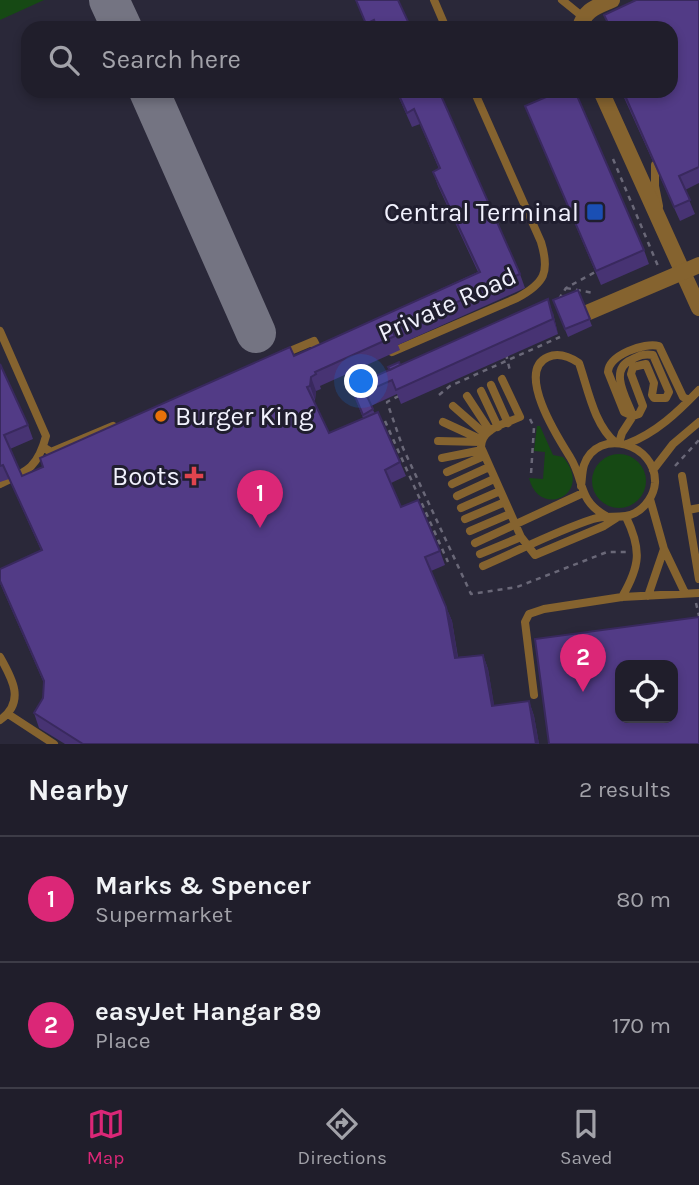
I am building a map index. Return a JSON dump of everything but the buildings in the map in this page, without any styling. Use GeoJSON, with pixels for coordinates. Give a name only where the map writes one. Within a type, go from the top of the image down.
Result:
{"type":"FeatureCollection","features":[{"type":"Feature","properties":{"kind":"street"},"geometry":{"type":"LineString","coordinates":[[582,21],[588,11],[612,0]]}},
{"type":"Feature","properties":{"kind":"street"},"geometry":{"type":"LineString","coordinates":[[604,98],[699,308]]}},
{"type":"Feature","properties":{"kind":"street"},"geometry":{"type":"LineString","coordinates":[[575,318],[699,265]]}},
{"type":"Feature","properties":{"kind":"lane"},"geometry":{"type":"LineString","coordinates":[[434,0],[443,21]]}},
{"type":"Feature","properties":{"kind":"lane"},"geometry":{"type":"LineString","coordinates":[[562,0],[580,21]]}},
{"type":"Feature","properties":{"kind":"lane","name":"Private Road"},"geometry":{"type":"LineString","coordinates":[[382,356],[517,298],[537,287],[542,280],[545,263],[541,242],[477,98]]}},
{"type":"Feature","properties":{"kind":"lane"},"geometry":{"type":"LineString","coordinates":[[655,165],[655,186],[662,223]]}},
{"type":"Feature","properties":{"kind":"lane"},"geometry":{"type":"LineString","coordinates":[[0,331],[46,436],[41,455],[32,467],[0,484]]}},
{"type":"Feature","properties":{"kind":"lane"},"geometry":{"type":"LineString","coordinates":[[277,357],[314,341],[326,365]]}},
{"type":"Feature","properties":{"kind":"lane"},"geometry":{"type":"LineString","coordinates":[[633,416],[621,408],[608,366],[613,359],[646,345],[659,346],[682,397],[689,400]]}},
{"type":"Feature","properties":{"kind":"lane"},"geometry":{"type":"LineString","coordinates":[[606,516],[589,504],[571,459],[558,441],[535,387],[534,375],[542,360],[552,355],[561,355],[579,363],[601,426],[621,443],[639,450],[648,459],[655,480],[650,499],[664,549],[685,593]]}},
{"type":"Feature","properties":{"kind":"lane"},"geometry":{"type":"LineString","coordinates":[[621,443],[622,433],[643,406],[631,374],[633,367],[646,364],[654,383],[654,398],[663,400],[668,396],[666,383],[653,355],[641,355],[626,362],[620,369],[618,376],[633,416]]}},
{"type":"Feature","properties":{"kind":"lane"},"geometry":{"type":"LineString","coordinates":[[447,472],[508,422],[520,418],[502,379]]}},
{"type":"Feature","properties":{"kind":"lane"},"geometry":{"type":"LineString","coordinates":[[491,385],[508,422]]}},
{"type":"Feature","properties":{"kind":"lane"},"geometry":{"type":"LineString","coordinates":[[582,489],[584,464],[592,454],[602,447],[646,437],[699,390]]}},
{"type":"Feature","properties":{"kind":"lane"},"geometry":{"type":"LineString","coordinates":[[481,391],[489,467],[520,537],[535,555],[635,513],[650,499]]}},
{"type":"Feature","properties":{"kind":"lane"},"geometry":{"type":"LineString","coordinates":[[467,396],[486,440]]}},
{"type":"Feature","properties":{"kind":"lane"},"geometry":{"type":"LineString","coordinates":[[453,406],[486,440]]}},
{"type":"Feature","properties":{"kind":"lane"},"geometry":{"type":"LineString","coordinates":[[43,447],[51,452],[127,420]]}},
{"type":"Feature","properties":{"kind":"lane"},"geometry":{"type":"LineString","coordinates":[[443,422],[486,440]]}},
{"type":"Feature","properties":{"kind":"lane"},"geometry":{"type":"LineString","coordinates":[[653,470],[673,444],[699,422]]}},
{"type":"Feature","properties":{"kind":"lane"},"geometry":{"type":"LineString","coordinates":[[438,440],[486,440]]}},
{"type":"Feature","properties":{"kind":"lane"},"geometry":{"type":"LineString","coordinates":[[442,458],[486,440]]}},
{"type":"Feature","properties":{"kind":"lane"},"geometry":{"type":"LineString","coordinates":[[452,484],[489,467]]}},
{"type":"Feature","properties":{"kind":"lane"},"geometry":{"type":"LineString","coordinates":[[682,476],[699,579]]}},
{"type":"Feature","properties":{"kind":"lane"},"geometry":{"type":"LineString","coordinates":[[457,496],[494,479]]}},
{"type":"Feature","properties":{"kind":"lane"},"geometry":{"type":"LineString","coordinates":[[475,543],[515,526],[582,489]]}},
{"type":"Feature","properties":{"kind":"lane"},"geometry":{"type":"LineString","coordinates":[[461,508],[500,491]]}},
{"type":"Feature","properties":{"kind":"lane"},"geometry":{"type":"LineString","coordinates":[[465,519],[505,502]]}},
{"type":"Feature","properties":{"kind":"lane"},"geometry":{"type":"LineString","coordinates":[[688,510],[699,508]]}},
{"type":"Feature","properties":{"kind":"lane"},"geometry":{"type":"LineString","coordinates":[[470,531],[510,514]]}},
{"type":"Feature","properties":{"kind":"lane"},"geometry":{"type":"LineString","coordinates":[[484,566],[594,518],[622,517],[634,533],[639,557],[631,582],[622,597]]}},
{"type":"Feature","properties":{"kind":"lane"},"geometry":{"type":"LineString","coordinates":[[480,554],[520,537]]}},
{"type":"Feature","properties":{"kind":"lane"},"geometry":{"type":"LineString","coordinates":[[648,596],[664,549]]}},
{"type":"Feature","properties":{"kind":"lane"},"geometry":{"type":"LineString","coordinates":[[534,695],[525,622],[529,614],[544,609],[622,597],[699,593]]}},
{"type":"Feature","properties":{"kind":"lane"},"geometry":{"type":"LineString","coordinates":[[0,657],[14,681],[15,698],[4,717],[54,744]]}},
{"type":"Feature","properties":{"kind":"path"},"geometry":{"type":"LineString","coordinates":[[618,156],[613,159],[662,274]]}},
{"type":"Feature","properties":{"kind":"path"},"geometry":{"type":"LineString","coordinates":[[559,299],[566,288],[601,269]]}},
{"type":"Feature","properties":{"kind":"path"},"geometry":{"type":"LineString","coordinates":[[566,288],[599,295]]}},
{"type":"Feature","properties":{"kind":"path"},"geometry":{"type":"LineString","coordinates":[[439,395],[450,386],[560,337]]}},
{"type":"Feature","properties":{"kind":"path"},"geometry":{"type":"LineString","coordinates":[[529,416],[534,427],[531,474]]}},
{"type":"Feature","properties":{"kind":"path"},"geometry":{"type":"LineString","coordinates":[[385,421],[396,451],[448,562]]}},
{"type":"Feature","properties":{"kind":"path"},"geometry":{"type":"LineString","coordinates":[[391,438],[398,434]]}},
{"type":"Feature","properties":{"kind":"path"},"geometry":{"type":"LineString","coordinates":[[672,472],[699,440]]}},
{"type":"Feature","properties":{"kind":"path"},"geometry":{"type":"LineString","coordinates":[[396,451],[403,447]]}},
{"type":"Feature","properties":{"kind":"path"},"geometry":{"type":"LineString","coordinates":[[430,526],[438,522]]}},
{"type":"Feature","properties":{"kind":"path"},"geometry":{"type":"LineString","coordinates":[[437,540],[445,536]]}},
{"type":"Feature","properties":{"kind":"path"},"geometry":{"type":"LineString","coordinates":[[471,594],[517,587],[607,552],[628,553],[639,557]]}},
{"type":"Feature","properties":{"kind":"green space"},"geometry":{"type":"Polygon","coordinates":[[[0,0],[44,0],[0,20],[0,0]]]}},
{"type":"Feature","properties":{"kind":"green space"},"geometry":{"type":"Polygon","coordinates":[[[537,426],[540,426],[553,455],[563,457],[571,470],[573,482],[569,491],[553,500],[543,498],[535,491],[529,478],[543,479],[545,452],[534,451],[537,426]]]}},
{"type":"Feature","properties":{"kind":"green space"},"geometry":{"type":"Polygon","coordinates":[[[619,454],[638,462],[646,481],[638,500],[619,508],[600,500],[592,481],[600,462],[619,454]]]}},
{"type":"Feature","properties":{"kind":"taxiway"},"geometry":{"type":"LineString","coordinates":[[109,0],[119,21]]}},
{"type":"Feature","properties":{"kind":"taxiway"},"geometry":{"type":"LineString","coordinates":[[152,98],[256,333]]}},
{"type":"Feature","properties":{"kind":"place","name":"Central Terminal"},"geometry":{"type":"Point","coordinates":[595,212]}},
{"type":"Feature","properties":{"kind":"place","name":"Burger King"},"geometry":{"type":"Point","coordinates":[161,416]}},
{"type":"Feature","properties":{"kind":"place","name":"Boots"},"geometry":{"type":"Point","coordinates":[194,476]}},
{"type":"Feature","properties":{"kind":"place","name":"Marks & Spencer"},"geometry":{"type":"Point","coordinates":[260,528]}},
{"type":"Feature","properties":{"kind":"place","name":"easyJet Hangar 89"},"geometry":{"type":"Point","coordinates":[583,692]}}]}
